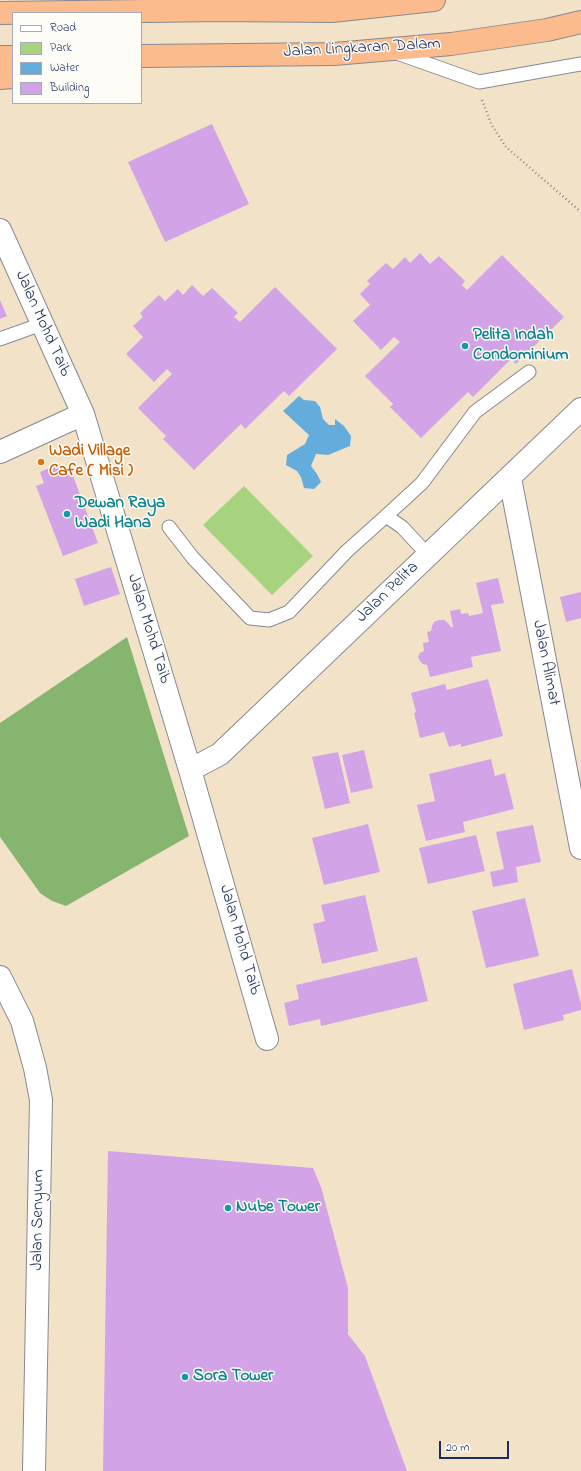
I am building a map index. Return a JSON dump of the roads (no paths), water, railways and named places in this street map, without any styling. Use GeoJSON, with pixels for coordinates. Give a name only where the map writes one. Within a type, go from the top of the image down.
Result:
{"type":"FeatureCollection","features":[{"type":"Feature","properties":{"kind":"highway"},"geometry":{"type":"LineString","coordinates":[[125,0],[219,10]]}},
{"type":"Feature","properties":{"kind":"highway"},"geometry":{"type":"LineString","coordinates":[[73,12],[219,10],[332,11],[434,0]]}},
{"type":"Feature","properties":{"kind":"highway"},"geometry":{"type":"LineString","coordinates":[[0,13],[12,13]]}},
{"type":"Feature","properties":{"kind":"highway","name":"Jalan Lingkaran Dalam"},"geometry":{"type":"LineString","coordinates":[[142,56],[334,54],[389,50],[452,44],[547,30],[581,22]]}},
{"type":"Feature","properties":{"kind":"highway"},"geometry":{"type":"LineString","coordinates":[[142,64],[230,55]]}},
{"type":"Feature","properties":{"kind":"highway"},"geometry":{"type":"LineString","coordinates":[[0,57],[12,57]]}},
{"type":"Feature","properties":{"kind":"highway"},"geometry":{"type":"LineString","coordinates":[[0,78],[12,77]]}},
{"type":"Feature","properties":{"kind":"street","name":"Jalan Mohd Taib"},"geometry":{"type":"LineString","coordinates":[[0,230],[83,414],[190,770],[267,1039]]}},
{"type":"Feature","properties":{"kind":"street","name":"Jalan Pelita"},"geometry":{"type":"LineString","coordinates":[[190,770],[220,754],[581,409]]}},
{"type":"Feature","properties":{"kind":"street"},"geometry":{"type":"LineString","coordinates":[[0,452],[83,414]]}},
{"type":"Feature","properties":{"kind":"street","name":"Jalan Alimat"},"geometry":{"type":"LineString","coordinates":[[510,478],[581,848]]}},
{"type":"Feature","properties":{"kind":"street","name":"Jalan Senyum"},"geometry":{"type":"LineString","coordinates":[[0,977],[22,1021],[35,1068],[41,1100],[34,1471]]}},
{"type":"Feature","properties":{"kind":"lane"},"geometry":{"type":"LineString","coordinates":[[389,50],[479,82],[581,64]]}},
{"type":"Feature","properties":{"kind":"lane"},"geometry":{"type":"LineString","coordinates":[[0,339],[42,324]]}},
{"type":"Feature","properties":{"kind":"lane"},"geometry":{"type":"LineString","coordinates":[[169,527],[193,558],[250,618],[270,620],[289,612],[347,551],[422,483],[475,412],[529,372]]}},
{"type":"Feature","properties":{"kind":"lane"},"geometry":{"type":"LineString","coordinates":[[386,516],[402,527],[428,555]]}},
{"type":"Feature","properties":{"kind":"water"},"geometry":{"type":"Polygon","coordinates":[[[299,396],[304,400],[315,401],[320,407],[323,419],[329,425],[335,425],[335,419],[344,426],[351,436],[350,446],[328,455],[316,454],[311,466],[321,482],[314,489],[304,488],[301,477],[297,471],[286,465],[287,455],[305,444],[309,435],[283,411],[299,396]]]}},
{"type":"Feature","properties":{"kind":"place","name":"Pelita Indah Condominium"},"geometry":{"type":"Point","coordinates":[465,346]}},
{"type":"Feature","properties":{"kind":"place","name":"Wadi Village Cafe ( Misi )"},"geometry":{"type":"Point","coordinates":[41,462]}},
{"type":"Feature","properties":{"kind":"place","name":"Dewan Raya Wadi Hana"},"geometry":{"type":"Point","coordinates":[67,514]}},
{"type":"Feature","properties":{"kind":"place","name":"Nube Tower"},"geometry":{"type":"Point","coordinates":[228,1208]}},
{"type":"Feature","properties":{"kind":"place","name":"Sora Tower"},"geometry":{"type":"Point","coordinates":[185,1377]}}]}
